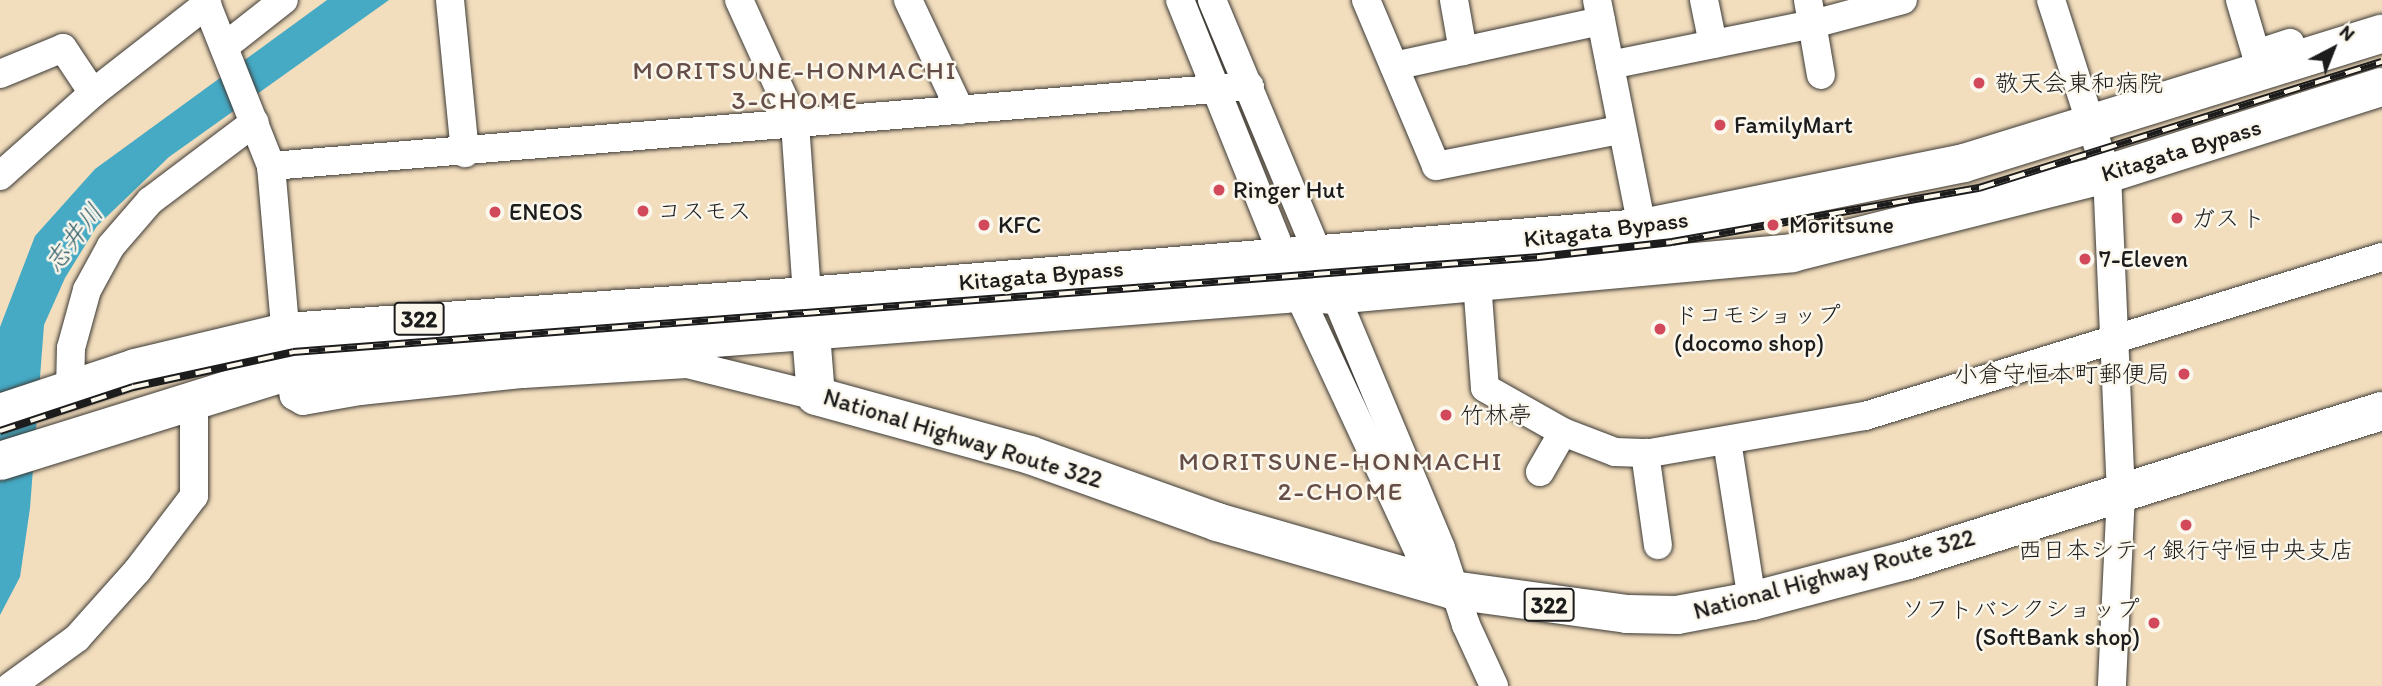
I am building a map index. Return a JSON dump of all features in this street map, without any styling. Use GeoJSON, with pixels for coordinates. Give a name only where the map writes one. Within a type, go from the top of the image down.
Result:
{"type":"FeatureCollection","features":[{"type":"Feature","properties":{"kind":"highway","name":"Kitagata Bypass"},"geometry":{"type":"LineString","coordinates":[[807,296],[1298,254],[1474,245],[1642,228],[1964,163],[2094,126],[2382,34]]}},
{"type":"Feature","properties":{"kind":"highway","name":"Kitagata Bypass"},"geometry":{"type":"LineString","coordinates":[[811,333],[1477,282],[1793,253],[2107,174],[2382,87]]}},
{"type":"Feature","properties":{"kind":"highway","name":"322"},"geometry":{"type":"LineString","coordinates":[[0,413],[135,368],[286,332],[807,296]]}},
{"type":"Feature","properties":{"kind":"highway","name":"National Highway Route 322"},"geometry":{"type":"LineString","coordinates":[[807,296],[816,396],[1017,451],[1217,522],[1452,590],[1627,614],[1677,615],[1752,601],[1905,561],[2382,411]]}},
{"type":"Feature","properties":{"kind":"highway","name":"322"},"geometry":{"type":"LineString","coordinates":[[0,461],[194,398],[289,371],[811,333]]}},
{"type":"Feature","properties":{"kind":"street"},"geometry":{"type":"LineString","coordinates":[[224,47],[284,0]]}},
{"type":"Feature","properties":{"kind":"street"},"geometry":{"type":"LineString","coordinates":[[450,0],[465,153]]}},
{"type":"Feature","properties":{"kind":"street"},"geometry":{"type":"LineString","coordinates":[[739,0],[795,123],[807,296]]}},
{"type":"Feature","properties":{"kind":"street"},"geometry":{"type":"LineString","coordinates":[[908,0],[960,110]]}},
{"type":"Feature","properties":{"kind":"street"},"geometry":{"type":"LineString","coordinates":[[1180,0],[1316,294],[1441,548],[1452,590],[1494,686]]}},
{"type":"Feature","properties":{"kind":"street"},"geometry":{"type":"LineString","coordinates":[[1212,0],[1250,86],[1298,254]]}},
{"type":"Feature","properties":{"kind":"street"},"geometry":{"type":"LineString","coordinates":[[1366,0],[1436,166],[1620,130]]}},
{"type":"Feature","properties":{"kind":"street"},"geometry":{"type":"LineString","coordinates":[[1454,0],[1463,51]]}},
{"type":"Feature","properties":{"kind":"street"},"geometry":{"type":"LineString","coordinates":[[1704,0],[1713,44]]}},
{"type":"Feature","properties":{"kind":"street"},"geometry":{"type":"LineString","coordinates":[[1610,65],[1713,44],[1811,12],[1903,0]]}},
{"type":"Feature","properties":{"kind":"street"},"geometry":{"type":"LineString","coordinates":[[2051,0],[2094,126],[2107,174],[2121,493],[2112,686]]}},
{"type":"Feature","properties":{"kind":"street"},"geometry":{"type":"LineString","coordinates":[[2240,0],[2256,54],[2382,15]]}},
{"type":"Feature","properties":{"kind":"street"},"geometry":{"type":"LineString","coordinates":[[0,176],[93,93],[206,2],[271,166],[289,371],[294,396],[303,401],[360,391],[523,374],[687,364],[816,396]]}},
{"type":"Feature","properties":{"kind":"street"},"geometry":{"type":"LineString","coordinates":[[1394,66],[1463,51],[1599,11],[1620,130],[1642,228]]}},
{"type":"Feature","properties":{"kind":"street"},"geometry":{"type":"LineString","coordinates":[[1811,12],[1821,75]]}},
{"type":"Feature","properties":{"kind":"street"},"geometry":{"type":"LineString","coordinates":[[0,74],[63,48],[93,93]]}},
{"type":"Feature","properties":{"kind":"street"},"geometry":{"type":"LineString","coordinates":[[271,166],[465,153],[1250,86]]}},
{"type":"Feature","properties":{"kind":"street"},"geometry":{"type":"LineString","coordinates":[[55,396],[87,289],[111,246],[150,201],[253,118]]}},
{"type":"Feature","properties":{"kind":"street"},"geometry":{"type":"LineString","coordinates":[[1477,282],[1485,388],[1563,432],[1615,452],[1646,453],[1866,416],[2382,257]]}},
{"type":"Feature","properties":{"kind":"street"},"geometry":{"type":"LineString","coordinates":[[11,686],[77,638],[138,571],[194,496],[198,466],[194,398]]}},
{"type":"Feature","properties":{"kind":"street"},"geometry":{"type":"LineString","coordinates":[[1540,472],[1563,432]]}},
{"type":"Feature","properties":{"kind":"street"},"geometry":{"type":"LineString","coordinates":[[1727,441],[1752,601]]}},
{"type":"Feature","properties":{"kind":"street"},"geometry":{"type":"LineString","coordinates":[[1646,453],[1658,545]]}},
{"type":"Feature","properties":{"kind":"water","name":"志井川"},"geometry":{"type":"Polygon","coordinates":[[[327,0],[389,0],[169,157],[97,226],[65,278],[44,325],[30,508],[20,577],[0,615],[0,327],[35,236],[95,169],[327,0]]]}},
{"type":"Feature","properties":{"kind":"railway"},"geometry":{"type":"LineString","coordinates":[[0,431],[133,387],[293,352],[1539,257],[1672,242],[1979,188],[2382,62]]}},
{"type":"Feature","properties":{"kind":"place","name":"敬天会東和病院"},"geometry":{"type":"Point","coordinates":[1979,83]}},
{"type":"Feature","properties":{"kind":"place","name":"FamilyMart"},"geometry":{"type":"Point","coordinates":[1720,125]}},
{"type":"Feature","properties":{"kind":"place","name":"Ringer Hut"},"geometry":{"type":"Point","coordinates":[1219,190]}},
{"type":"Feature","properties":{"kind":"place","name":"コスモス"},"geometry":{"type":"Point","coordinates":[643,211]}},
{"type":"Feature","properties":{"kind":"place","name":"ENEOS"},"geometry":{"type":"Point","coordinates":[495,212]}},
{"type":"Feature","properties":{"kind":"place","name":"ガスト"},"geometry":{"type":"Point","coordinates":[2177,218]}},
{"type":"Feature","properties":{"kind":"place","name":"KFC"},"geometry":{"type":"Point","coordinates":[984,225]}},
{"type":"Feature","properties":{"kind":"place","name":"Moritsune"},"geometry":{"type":"Point","coordinates":[1773,225]}},
{"type":"Feature","properties":{"kind":"place","name":"7-Eleven"},"geometry":{"type":"Point","coordinates":[2085,259]}},
{"type":"Feature","properties":{"kind":"place","name":"ドコモショップ (docomo shop)"},"geometry":{"type":"Point","coordinates":[1660,329]}},
{"type":"Feature","properties":{"kind":"place","name":"小倉守恒本町郵便局"},"geometry":{"type":"Point","coordinates":[2184,374]}},
{"type":"Feature","properties":{"kind":"place","name":"竹林亭"},"geometry":{"type":"Point","coordinates":[1446,415]}},
{"type":"Feature","properties":{"kind":"place","name":"西日本シティ銀行守恒中央支店"},"geometry":{"type":"Point","coordinates":[2186,525]}},
{"type":"Feature","properties":{"kind":"place","name":"ソフトバンクショップ (SoftBank shop)"},"geometry":{"type":"Point","coordinates":[2154,623]}},
{"type":"Feature","properties":{"kind":"district","name":"MORITSUNE-HONMACHI 3-CHOME"},"geometry":{"type":"Point","coordinates":[795,86]}},
{"type":"Feature","properties":{"kind":"district","name":"MORITSUNE-HONMACHI 2-CHOME"},"geometry":{"type":"Point","coordinates":[1341,477]}}]}
